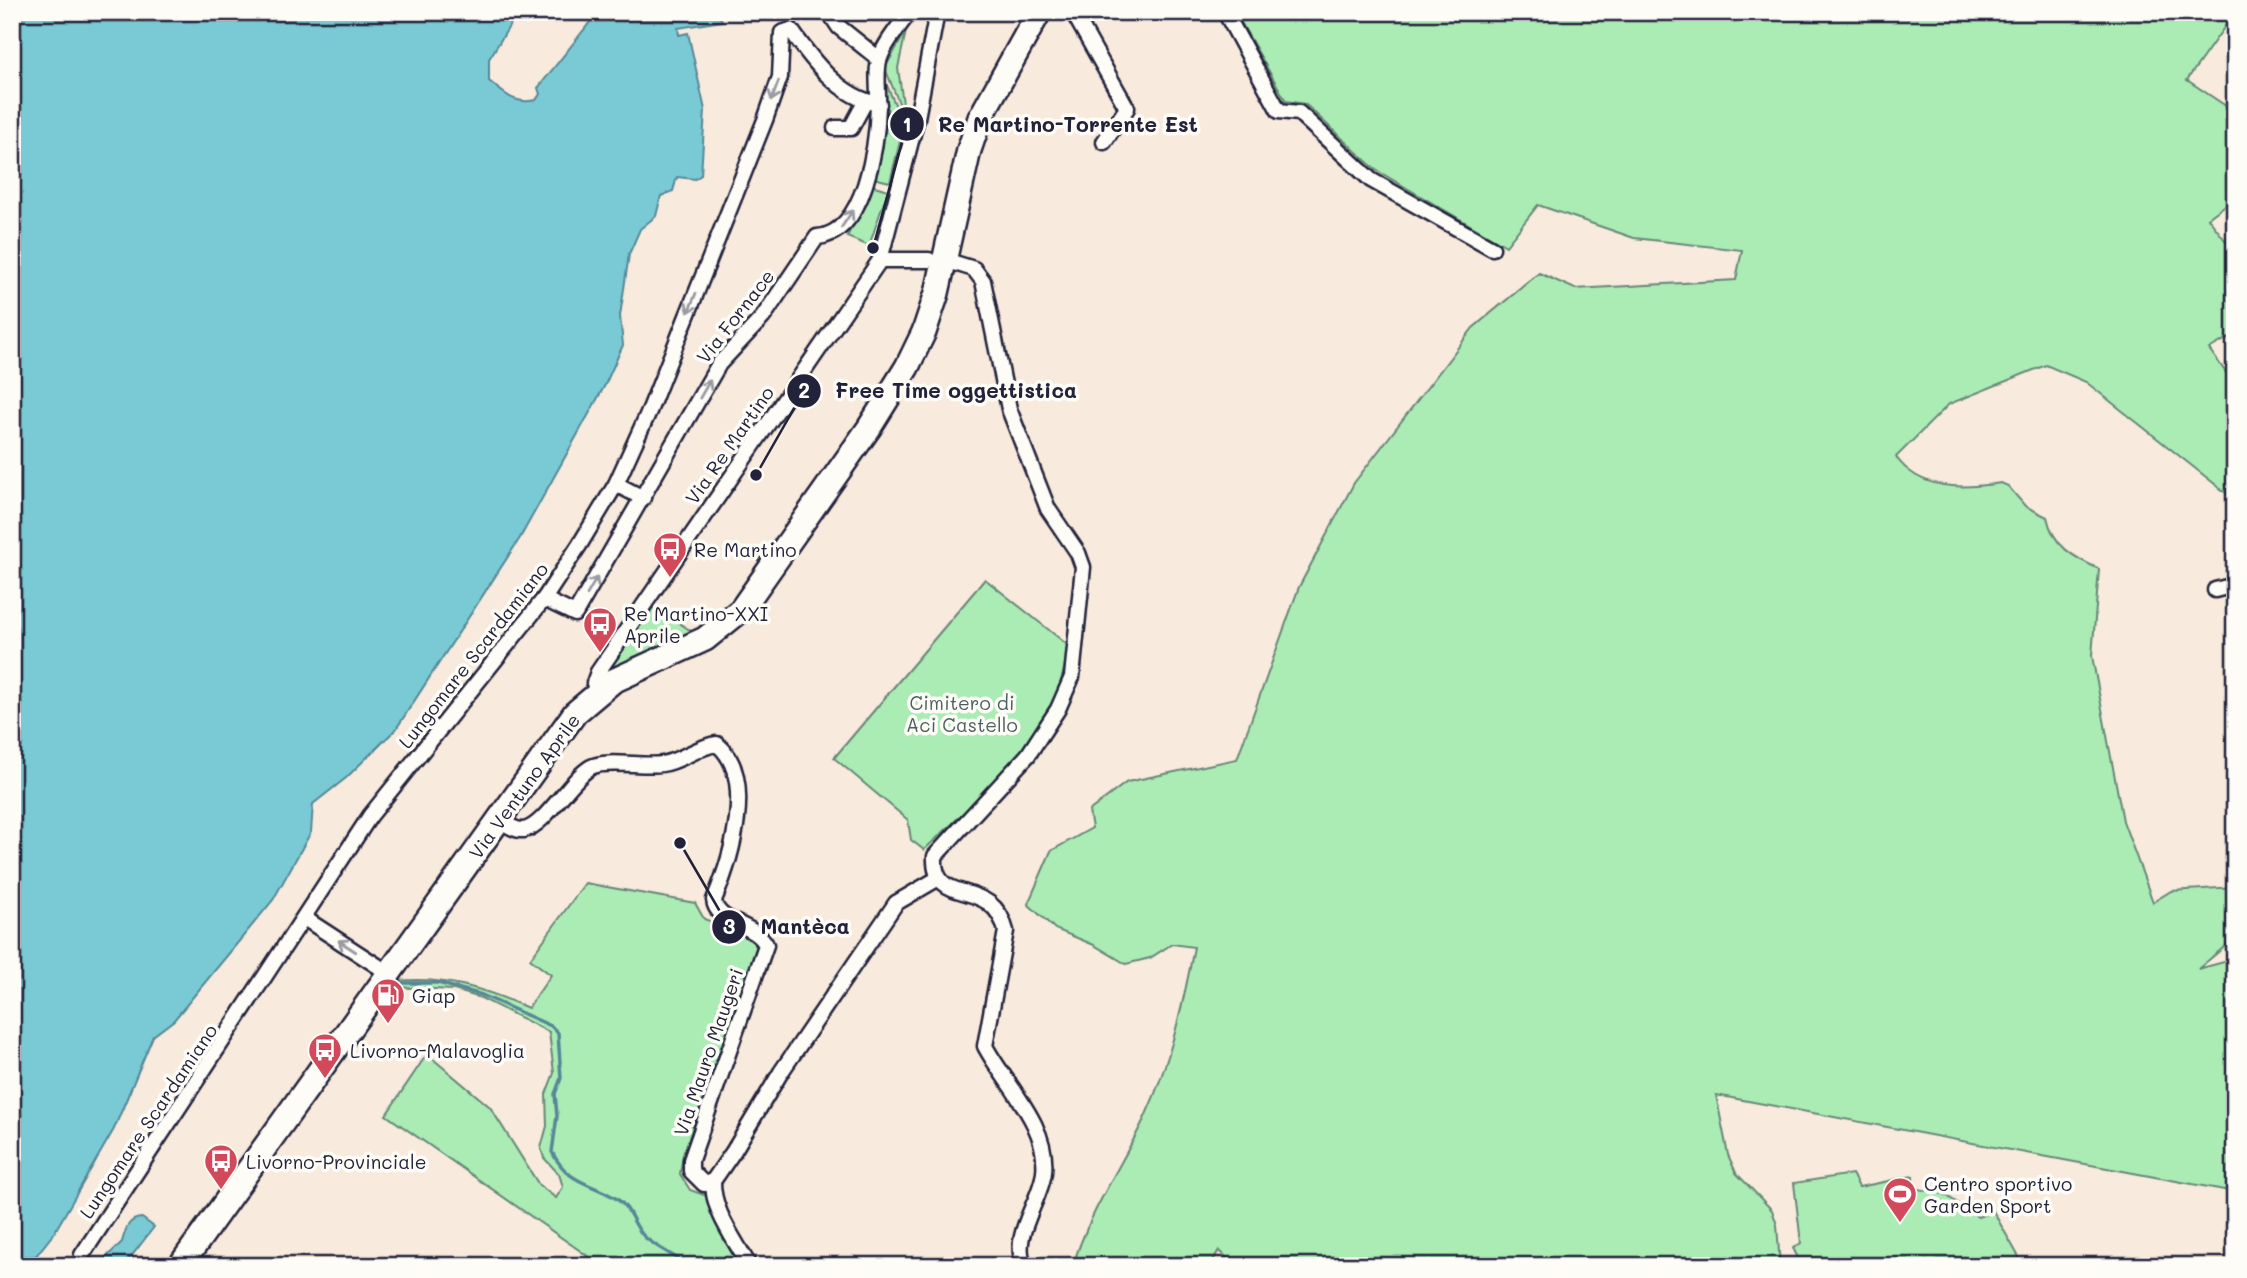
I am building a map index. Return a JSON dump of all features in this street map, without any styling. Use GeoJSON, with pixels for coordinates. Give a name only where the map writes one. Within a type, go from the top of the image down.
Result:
{"type":"FeatureCollection","features":[{"type":"Feature","properties":{"kind":"main road","name":"Via Ventuno Aprile"},"geometry":{"type":"LineString","coordinates":[[186,1264],[560,732],[597,693],[634,670],[705,639],[728,622],[753,596],[907,367],[924,332],[937,260],[981,118],[1039,12]]}},
{"type":"Feature","properties":{"kind":"street"},"geometry":{"type":"LineString","coordinates":[[829,12],[839,27],[879,59],[909,12]]}},
{"type":"Feature","properties":{"kind":"street","name":"Via Re Martino"},"geometry":{"type":"LineString","coordinates":[[597,693],[594,683],[598,671],[880,260],[917,118],[937,12]]}},
{"type":"Feature","properties":{"kind":"street"},"geometry":{"type":"LineString","coordinates":[[1073,12],[1127,108],[1104,142]]}},
{"type":"Feature","properties":{"kind":"street"},"geometry":{"type":"LineString","coordinates":[[1225,12],[1279,111],[1299,113],[1371,180],[1492,248]]}},
{"type":"Feature","properties":{"kind":"street","name":"Lungomare Scardamiano"},"geometry":{"type":"LineString","coordinates":[[82,1255],[370,816],[544,599],[616,484],[650,409],[765,120],[780,77],[779,42],[782,33],[791,30],[822,72],[872,103]]}},
{"type":"Feature","properties":{"kind":"street","name":"Via Fornace"},"geometry":{"type":"LineString","coordinates":[[544,599],[575,614],[719,364],[763,317],[817,237],[827,236],[842,228],[854,209],[866,179],[877,137],[872,103],[879,59]]}},
{"type":"Feature","properties":{"kind":"street"},"geometry":{"type":"LineString","coordinates":[[835,128],[851,128],[872,103]]}},
{"type":"Feature","properties":{"kind":"street"},"geometry":{"type":"LineString","coordinates":[[880,260],[937,260],[974,269],[983,281],[1009,409],[1048,509],[1078,553],[1083,567],[1072,677],[1058,709],[1028,755],[943,844],[935,856],[937,879],[944,886],[988,900],[1003,917],[1006,931],[985,1046],[1033,1122],[1044,1154],[1044,1173],[1038,1198],[1027,1219],[1021,1248],[1021,1258],[1026,1266]]}},
{"type":"Feature","properties":{"kind":"street"},"geometry":{"type":"LineString","coordinates":[[616,484],[643,498]]}},
{"type":"Feature","properties":{"kind":"street"},"geometry":{"type":"LineString","coordinates":[[2215,590],[2235,585]]}},
{"type":"Feature","properties":{"kind":"street","name":"Via Mauro Maugeri"},"geometry":{"type":"LineString","coordinates":[[499,819],[516,829],[530,827],[577,779],[599,764],[663,764],[718,744],[726,751],[735,779],[738,828],[715,907],[721,915],[762,936],[766,946],[691,1160],[691,1171],[696,1179],[704,1184],[713,1181]]}},
{"type":"Feature","properties":{"kind":"street"},"geometry":{"type":"LineString","coordinates":[[749,1266],[718,1210],[713,1194],[713,1181],[780,1072],[896,903],[937,879]]}},
{"type":"Feature","properties":{"kind":"street"},"geometry":{"type":"LineString","coordinates":[[304,918],[385,981]]}},
{"type":"Feature","properties":{"kind":"green space"},"geometry":{"type":"Polygon","coordinates":[[[1235,12],[2235,12],[2187,80],[2235,112],[2235,198],[2208,218],[2235,253],[2235,334],[2209,349],[2235,385],[2235,500],[2086,382],[2046,365],[1949,404],[1896,457],[1906,468],[1930,482],[1957,486],[2001,483],[2008,486],[2025,506],[2047,517],[2059,543],[2081,560],[2099,569],[2092,656],[2123,821],[2153,902],[2171,891],[2235,887],[2235,938],[2198,969],[2235,959],[2235,1192],[1716,1095],[1728,1155],[1736,1173],[1772,1210],[1777,1225],[1780,1266],[1235,1266],[1219,1250],[1210,1266],[1073,1266],[1087,1229],[1145,1117],[1162,1076],[1175,1034],[1194,947],[1172,944],[1150,958],[1126,964],[1094,945],[1055,929],[1028,904],[1051,851],[1092,828],[1089,811],[1127,782],[1237,759],[1299,587],[1354,483],[1473,328],[1539,273],[1575,289],[1736,280],[1742,250],[1634,238],[1538,205],[1506,246],[1376,170],[1305,104],[1286,101],[1235,12]]]}},
{"type":"Feature","properties":{"kind":"green space"},"geometry":{"type":"Polygon","coordinates":[[[906,31],[898,68],[905,118],[885,68],[906,31]]]}},
{"type":"Feature","properties":{"kind":"green space"},"geometry":{"type":"Polygon","coordinates":[[[885,81],[904,125],[890,182],[873,178],[888,120],[885,81]]]}},
{"type":"Feature","properties":{"kind":"green space"},"geometry":{"type":"Polygon","coordinates":[[[871,185],[888,190],[869,246],[847,237],[871,185]]]}},
{"type":"Feature","properties":{"kind":"green space","name":"Cimitero di Aci Castello"},"geometry":{"type":"Polygon","coordinates":[[[985,579],[1069,646],[1064,670],[1046,716],[1016,758],[980,797],[924,850],[911,840],[908,820],[834,758],[985,579]]]}},
{"type":"Feature","properties":{"kind":"green space"},"geometry":{"type":"Polygon","coordinates":[[[657,608],[694,633],[632,658],[611,671],[609,668],[643,618],[646,619],[652,609],[657,608]]]}},
{"type":"Feature","properties":{"kind":"green space"},"geometry":{"type":"Polygon","coordinates":[[[585,883],[695,903],[704,919],[747,935],[757,947],[683,1155],[680,1174],[690,1190],[707,1196],[742,1266],[602,1266],[386,1115],[427,1054],[490,1107],[539,1185],[556,1198],[563,1187],[559,1174],[544,1158],[541,1148],[547,1126],[546,1094],[554,1073],[549,1032],[481,998],[454,990],[394,987],[397,981],[448,982],[496,995],[528,1008],[551,975],[530,959],[585,883]]]}},
{"type":"Feature","properties":{"kind":"green space","name":"Centro sportivo Garden Sport"},"geometry":{"type":"Polygon","coordinates":[[[1852,1174],[1859,1187],[1913,1176],[1913,1188],[1944,1194],[1978,1217],[1993,1211],[2024,1266],[1802,1266],[1793,1248],[1801,1243],[1794,1183],[1852,1174]]]}},
{"type":"Feature","properties":{"kind":"water"},"geometry":{"type":"Polygon","coordinates":[[[12,12],[518,12],[489,59],[489,81],[510,97],[522,101],[536,100],[540,94],[538,88],[598,12],[718,12],[722,21],[678,28],[679,35],[688,33],[705,110],[701,175],[695,179],[677,177],[673,191],[661,196],[656,216],[640,229],[629,254],[620,316],[623,345],[605,385],[520,538],[396,729],[346,778],[313,804],[311,832],[273,900],[174,1020],[153,1036],[114,1129],[54,1233],[28,1266],[12,1266],[12,12]]]}},
{"type":"Feature","properties":{"kind":"water"},"geometry":{"type":"Polygon","coordinates":[[[142,1218],[154,1227],[124,1266],[97,1266],[122,1242],[130,1223],[142,1218]]]}},
{"type":"Feature","properties":{"kind":"waterway"},"geometry":{"type":"LineString","coordinates":[[395,983],[438,983],[482,995],[551,1026],[558,1033],[561,1078],[555,1094],[557,1116],[552,1152],[573,1177],[622,1203],[645,1238],[687,1266]]}},
{"type":"Feature","properties":{"kind":"place","name":"Re Martino-Torrente Est"},"geometry":{"type":"Point","coordinates":[873,248]}},
{"type":"Feature","properties":{"kind":"place","name":"Free Time oggettistica"},"geometry":{"type":"Point","coordinates":[756,475]}},
{"type":"Feature","properties":{"kind":"place","name":"Re Martino"},"geometry":{"type":"Point","coordinates":[670,579]}},
{"type":"Feature","properties":{"kind":"place","name":"Re Martino-XXI Aprile"},"geometry":{"type":"Point","coordinates":[600,654]}},
{"type":"Feature","properties":{"kind":"place","name":"Mantèca"},"geometry":{"type":"Point","coordinates":[680,843]}},
{"type":"Feature","properties":{"kind":"place","name":"Giap"},"geometry":{"type":"Point","coordinates":[388,1025]}},
{"type":"Feature","properties":{"kind":"place","name":"Livorno-Malavoglia"},"geometry":{"type":"Point","coordinates":[325,1080]}},
{"type":"Feature","properties":{"kind":"place","name":"Livorno-Provinciale"},"geometry":{"type":"Point","coordinates":[221,1191]}},
{"type":"Feature","properties":{"kind":"place","name":"Centro sportivo Garden Sport"},"geometry":{"type":"Point","coordinates":[1900,1224]}}]}
